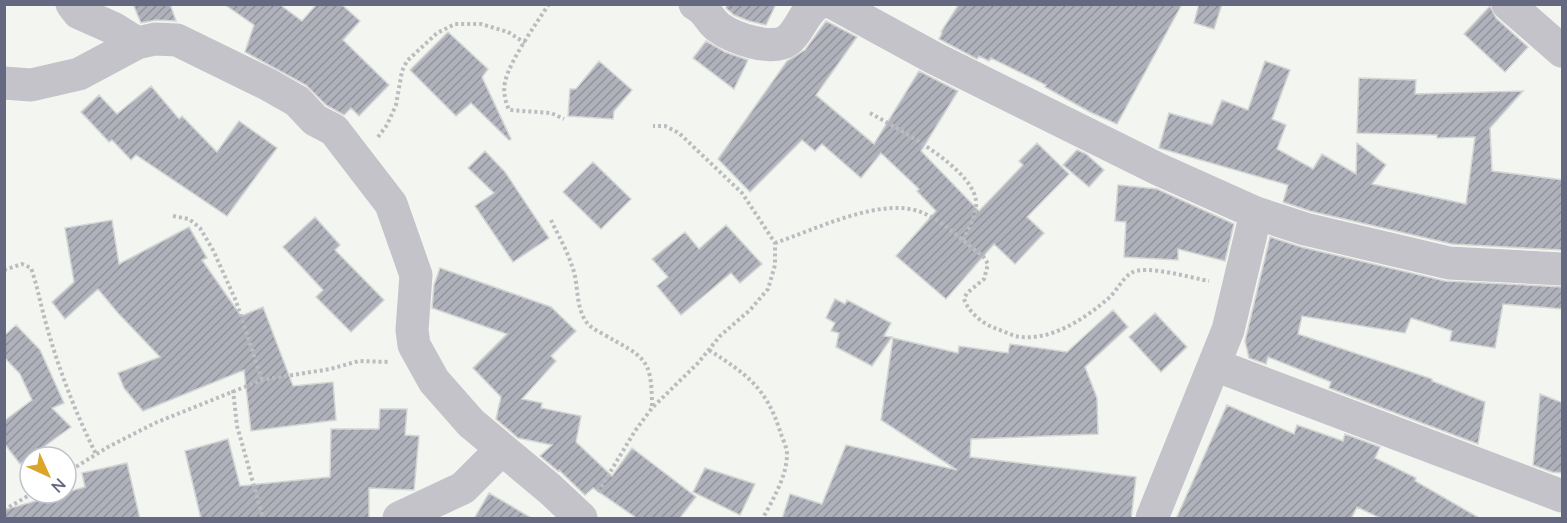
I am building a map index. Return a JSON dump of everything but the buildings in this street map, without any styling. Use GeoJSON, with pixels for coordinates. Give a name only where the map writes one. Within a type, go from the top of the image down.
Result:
{"type":"FeatureCollection","features":[{"type":"Feature","properties":{"kind":"street"},"geometry":{"type":"LineString","coordinates":[[72,4],[79,13],[113,28],[137,43]]}},
{"type":"Feature","properties":{"kind":"street"},"geometry":{"type":"LineString","coordinates":[[695,4],[705,9],[717,26],[764,45],[778,46],[790,39],[809,9],[817,4]]}},
{"type":"Feature","properties":{"kind":"street"},"geometry":{"type":"LineString","coordinates":[[835,4],[934,58],[1083,132],[1256,213],[1305,230],[1449,263],[1563,269]]}},
{"type":"Feature","properties":{"kind":"street"},"geometry":{"type":"LineString","coordinates":[[1508,4],[1563,51]]}},
{"type":"Feature","properties":{"kind":"street"},"geometry":{"type":"LineString","coordinates":[[4,83],[31,85],[79,74],[137,43],[155,39],[177,40],[267,84],[297,102],[315,120],[334,130],[391,204],[416,276],[412,330],[414,345],[434,381],[471,423],[502,449],[589,507]]}},
{"type":"Feature","properties":{"kind":"street"},"geometry":{"type":"LineString","coordinates":[[1152,519],[1228,330],[1256,213]]}},
{"type":"Feature","properties":{"kind":"street"},"geometry":{"type":"LineString","coordinates":[[1215,365],[1563,496]]}},
{"type":"Feature","properties":{"kind":"street"},"geometry":{"type":"LineString","coordinates":[[399,519],[463,488],[502,449]]}},
{"type":"Feature","properties":{"kind":"path"},"geometry":{"type":"LineString","coordinates":[[549,4],[505,82],[504,98],[509,110],[551,113],[564,119]]}},
{"type":"Feature","properties":{"kind":"path"},"geometry":{"type":"LineString","coordinates":[[370,178],[365,159],[387,125],[396,105],[402,71],[414,53],[437,33],[455,24],[481,24],[508,32],[525,43]]}},
{"type":"Feature","properties":{"kind":"path"},"geometry":{"type":"LineString","coordinates":[[870,113],[921,141],[967,181],[974,193],[976,207],[963,242]]}},
{"type":"Feature","properties":{"kind":"path"},"geometry":{"type":"LineString","coordinates":[[589,507],[635,431],[652,408],[720,336],[750,310],[768,290],[775,265],[775,243],[742,193],[679,133],[665,126],[653,126]]}},
{"type":"Feature","properties":{"kind":"path"},"geometry":{"type":"LineString","coordinates":[[775,243],[826,224],[888,207],[910,208],[924,213],[983,256],[988,264],[984,279],[967,293],[964,299],[967,307],[992,327],[1015,336],[1036,337],[1053,333],[1073,324],[1110,296],[1132,272],[1145,270],[1239,287]]}},
{"type":"Feature","properties":{"kind":"path"},"geometry":{"type":"LineString","coordinates":[[173,216],[189,219],[200,228],[213,250],[236,301],[262,380]]}},
{"type":"Feature","properties":{"kind":"path"},"geometry":{"type":"LineString","coordinates":[[551,220],[573,268],[577,299],[586,322],[634,350],[647,365],[652,384],[652,408]]}},
{"type":"Feature","properties":{"kind":"path"},"geometry":{"type":"LineString","coordinates":[[4,270],[22,264],[31,268],[48,330],[83,427],[96,454]]}},
{"type":"Feature","properties":{"kind":"path"},"geometry":{"type":"LineString","coordinates":[[709,350],[740,370],[759,388],[775,416],[787,453],[779,488],[763,519]]}},
{"type":"Feature","properties":{"kind":"path"},"geometry":{"type":"LineString","coordinates":[[78,465],[155,423],[262,380],[330,369],[359,361],[424,363]]}},
{"type":"Feature","properties":{"kind":"path"},"geometry":{"type":"LineString","coordinates":[[233,390],[237,426],[263,519]]}},
{"type":"Feature","properties":{"kind":"path"},"geometry":{"type":"LineString","coordinates":[[4,510],[18,502]]}}]}
